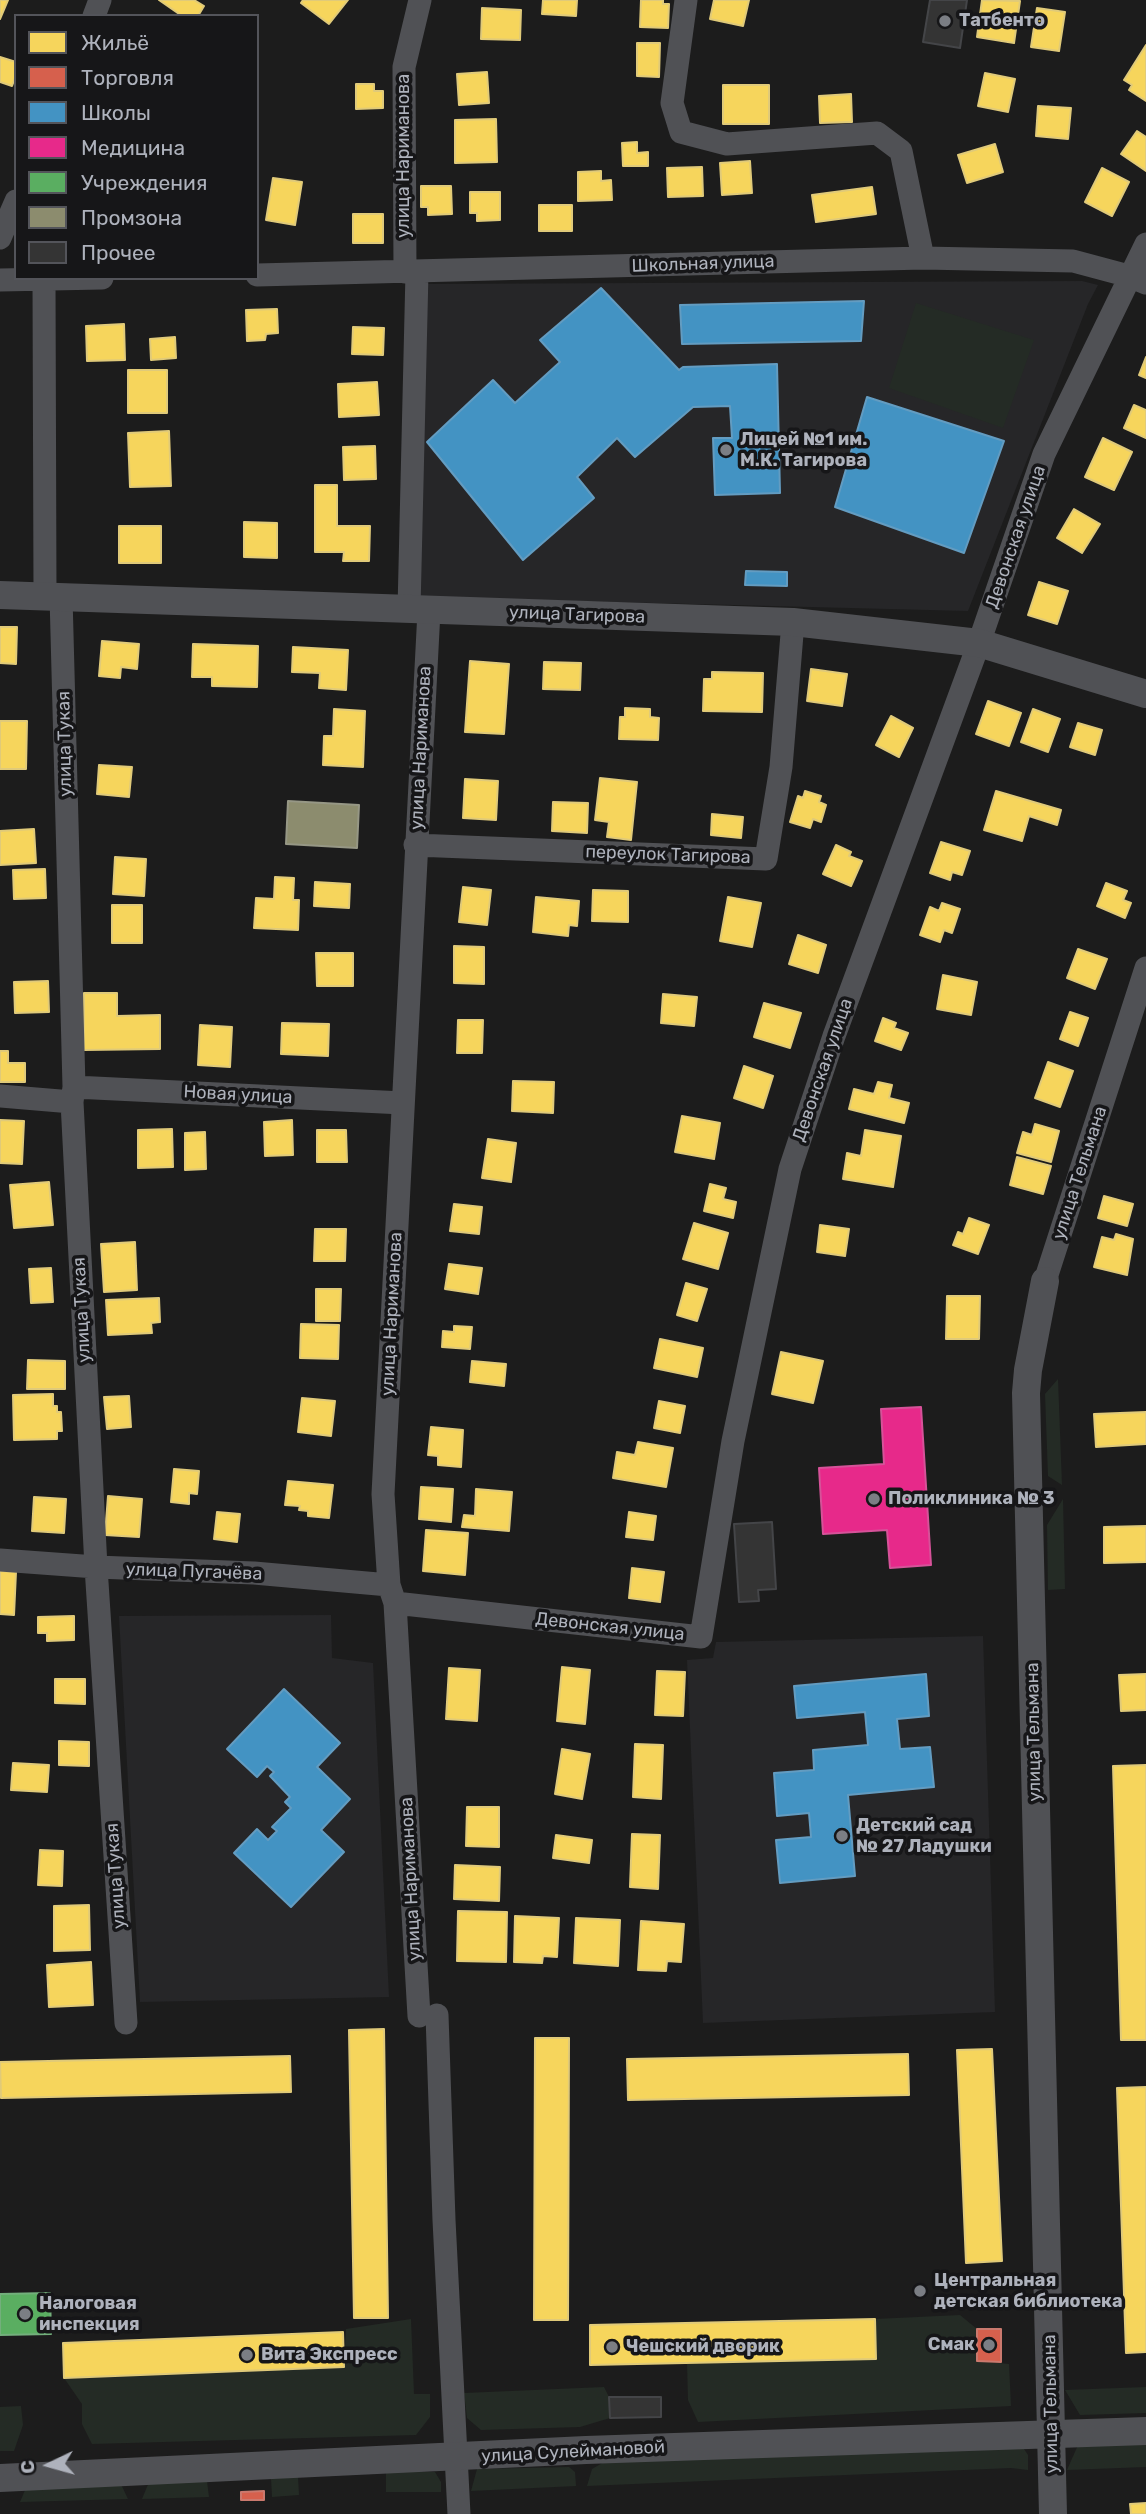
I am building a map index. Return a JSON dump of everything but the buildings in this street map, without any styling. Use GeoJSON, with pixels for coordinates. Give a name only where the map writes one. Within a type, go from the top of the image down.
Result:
{"type":"FeatureCollection","features":[{"type":"Feature","properties":{"kind":"street","name":"улица Нариманова"},"geometry":{"type":"LineString","coordinates":[[420,0],[404,66],[419,610],[415,845],[383,1494],[444,2220],[459,2514]]}},
{"type":"Feature","properties":{"kind":"street"},"geometry":{"type":"LineString","coordinates":[[686,0],[672,103],[681,132],[727,144],[877,133],[901,151],[923,258]]}},
{"type":"Feature","properties":{"kind":"street"},"geometry":{"type":"LineString","coordinates":[[0,238],[14,206]]}},
{"type":"Feature","properties":{"kind":"street","name":"Девонская улица"},"geometry":{"type":"LineString","coordinates":[[392,1594],[701,1637],[733,1441],[790,1169],[834,1036],[979,643],[1044,454],[1138,279],[1146,244]]}},
{"type":"Feature","properties":{"kind":"street","name":"Школьная улица"},"geometry":{"type":"LineString","coordinates":[[259,275],[923,258],[1073,261],[1138,279]]}},
{"type":"Feature","properties":{"kind":"street","name":"улица Тукая"},"geometry":{"type":"LineString","coordinates":[[44,280],[53,596],[73,1094],[96,1567],[126,2023]]}},
{"type":"Feature","properties":{"kind":"street","name":"улица Тагирова"},"geometry":{"type":"LineString","coordinates":[[0,595],[793,622],[979,643],[1146,694]]}},
{"type":"Feature","properties":{"kind":"street","name":"переулок Тагирова"},"geometry":{"type":"LineString","coordinates":[[415,845],[766,859],[781,767],[793,622]]}},
{"type":"Feature","properties":{"kind":"street","name":"улица Тельмана"},"geometry":{"type":"LineString","coordinates":[[1053,2514],[1026,1393],[1045,1281],[1146,968]]}},
{"type":"Feature","properties":{"kind":"street","name":"Новая улица"},"geometry":{"type":"LineString","coordinates":[[0,1097],[73,1094],[403,1103]]}},
{"type":"Feature","properties":{"kind":"street","name":"улица Пугачёва"},"geometry":{"type":"LineString","coordinates":[[0,1560],[254,1573],[392,1594]]}},
{"type":"Feature","properties":{"kind":"street","name":"улица Сулеймановой"},"geometry":{"type":"LineString","coordinates":[[0,2478],[586,2450],[1146,2431]]}},
{"type":"Feature","properties":{"kind":"shaded area","name":"Лицей №1 им. М.К. Тагирова"},"geometry":{"type":"Polygon","coordinates":[[[1082,281],[1098,285],[1088,304],[968,611],[417,597],[425,284],[1082,281]]]}},
{"type":"Feature","properties":{"kind":"shaded area"},"geometry":{"type":"Polygon","coordinates":[[[916,303],[1034,340],[1003,428],[889,388],[916,303]]]}},
{"type":"Feature","properties":{"kind":"shaded area"},"geometry":{"type":"Polygon","coordinates":[[[1058,1379],[1062,1485],[1048,1476],[1045,1394],[1058,1379]]]}},
{"type":"Feature","properties":{"kind":"shaded area"},"geometry":{"type":"Polygon","coordinates":[[[1063,1499],[1065,1589],[1048,1590],[1047,1525],[1063,1499]]]}},
{"type":"Feature","properties":{"kind":"shaded area"},"geometry":{"type":"Polygon","coordinates":[[[331,1615],[332,1658],[373,1663],[389,1997],[140,2002],[119,1616],[331,1615]]]}},
{"type":"Feature","properties":{"kind":"shaded area","name":"Детский сад № 27 Ладушки"},"geometry":{"type":"Polygon","coordinates":[[[983,1636],[995,2012],[703,2023],[687,1660],[713,1658],[716,1642],[983,1636]]]}},
{"type":"Feature","properties":{"kind":"shaded area"},"geometry":{"type":"Polygon","coordinates":[[[960,2315],[977,2329],[978,2361],[1009,2364],[1011,2406],[698,2422],[688,2400],[687,2363],[876,2359],[875,2319],[960,2315]]]}},
{"type":"Feature","properties":{"kind":"shaded area"},"geometry":{"type":"Polygon","coordinates":[[[411,2319],[414,2394],[430,2394],[430,2417],[416,2435],[92,2444],[82,2424],[82,2404],[64,2378],[344,2367],[346,2329],[411,2319]]]}},
{"type":"Feature","properties":{"kind":"shaded area"},"geometry":{"type":"Polygon","coordinates":[[[604,2387],[609,2397],[610,2418],[580,2427],[481,2430],[467,2418],[464,2393],[604,2387]]]}},
{"type":"Feature","properties":{"kind":"shaded area"},"geometry":{"type":"Polygon","coordinates":[[[1146,2387],[1146,2413],[1080,2415],[1065,2390],[1146,2387]]]}},
{"type":"Feature","properties":{"kind":"shaded area"},"geometry":{"type":"Polygon","coordinates":[[[21,2406],[23,2425],[14,2451],[0,2451],[0,2407],[21,2406]]]}},
{"type":"Feature","properties":{"kind":"shaded area"},"geometry":{"type":"Polygon","coordinates":[[[1146,2442],[1146,2467],[1067,2470],[1078,2445],[1146,2442]]]}},
{"type":"Feature","properties":{"kind":"shaded area"},"geometry":{"type":"Polygon","coordinates":[[[1022,2446],[1028,2455],[1028,2470],[1011,2468],[587,2486],[592,2469],[604,2462],[1022,2446]]]}},
{"type":"Feature","properties":{"kind":"shaded area"},"geometry":{"type":"Polygon","coordinates":[[[569,2467],[575,2472],[576,2486],[471,2491],[477,2469],[569,2467]]]}},
{"type":"Feature","properties":{"kind":"shaded area"},"geometry":{"type":"Polygon","coordinates":[[[386,2472],[435,2472],[441,2482],[441,2492],[386,2492],[386,2472]]]}},
{"type":"Feature","properties":{"kind":"shaded area"},"geometry":{"type":"Polygon","coordinates":[[[298,2476],[299,2495],[272,2497],[271,2478],[298,2476]]]}},
{"type":"Feature","properties":{"kind":"shaded area"},"geometry":{"type":"Polygon","coordinates":[[[119,2480],[128,2499],[20,2502],[28,2483],[119,2480]]]}},
{"type":"Feature","properties":{"kind":"shaded area"},"geometry":{"type":"Polygon","coordinates":[[[207,2481],[209,2497],[142,2499],[149,2482],[207,2481]]]}},
{"type":"Feature","properties":{"kind":"place","name":"Татбенто"},"geometry":{"type":"Point","coordinates":[945,21]}},
{"type":"Feature","properties":{"kind":"place","name":"Лицей №1 им. М.К. Тагирова"},"geometry":{"type":"Point","coordinates":[726,450]}},
{"type":"Feature","properties":{"kind":"place","name":"Поликлиника № 3"},"geometry":{"type":"Point","coordinates":[874,1499]}},
{"type":"Feature","properties":{"kind":"place","name":"Детский сад № 27 Ладушки"},"geometry":{"type":"Point","coordinates":[842,1836]}},
{"type":"Feature","properties":{"kind":"place","name":"Центральная детская библиотека"},"geometry":{"type":"Point","coordinates":[920,2291]}},
{"type":"Feature","properties":{"kind":"place","name":"Налоговая инспекция"},"geometry":{"type":"Point","coordinates":[25,2314]}},
{"type":"Feature","properties":{"kind":"place","name":"Смак"},"geometry":{"type":"Point","coordinates":[989,2345]}},
{"type":"Feature","properties":{"kind":"place","name":"Чешский дворик"},"geometry":{"type":"Point","coordinates":[612,2347]}},
{"type":"Feature","properties":{"kind":"place","name":"Вита Экспресс"},"geometry":{"type":"Point","coordinates":[247,2355]}}]}
